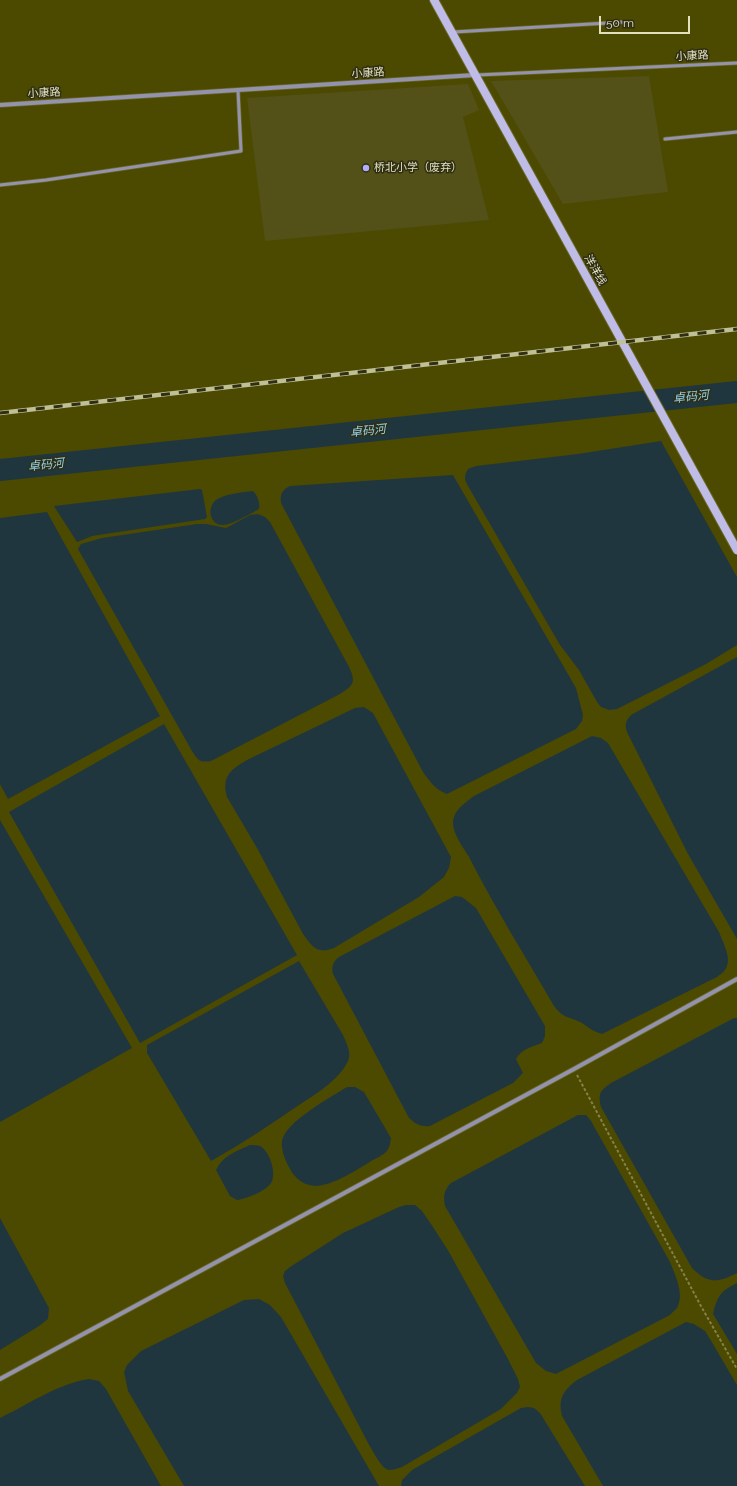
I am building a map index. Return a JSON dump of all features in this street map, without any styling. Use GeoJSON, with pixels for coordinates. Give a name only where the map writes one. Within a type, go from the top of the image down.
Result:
{"type":"FeatureCollection","features":[{"type":"Feature","properties":{"kind":"main road","name":"洋洋线"},"geometry":{"type":"LineString","coordinates":[[434,0],[737,550]]}},
{"type":"Feature","properties":{"kind":"street","name":"小康路"},"geometry":{"type":"LineString","coordinates":[[0,105],[475,75]]}},
{"type":"Feature","properties":{"kind":"street"},"geometry":{"type":"LineString","coordinates":[[0,1379],[737,979]]}},
{"type":"Feature","properties":{"kind":"lane"},"geometry":{"type":"LineString","coordinates":[[451,32],[626,22]]}},
{"type":"Feature","properties":{"kind":"lane","name":"小康路"},"geometry":{"type":"LineString","coordinates":[[475,75],[737,63]]}},
{"type":"Feature","properties":{"kind":"lane"},"geometry":{"type":"LineString","coordinates":[[0,185],[46,180],[241,151],[238,90]]}},
{"type":"Feature","properties":{"kind":"lane"},"geometry":{"type":"LineString","coordinates":[[665,139],[737,132]]}},
{"type":"Feature","properties":{"kind":"path"},"geometry":{"type":"LineString","coordinates":[[574,1068],[702,1308],[737,1369]]}},
{"type":"Feature","properties":{"kind":"shaded area"},"geometry":{"type":"Polygon","coordinates":[[[649,76],[668,192],[563,204],[491,81],[649,76]]]}},
{"type":"Feature","properties":{"kind":"shaded area","name":"桥北小学（废弃）"},"geometry":{"type":"Polygon","coordinates":[[[468,84],[479,110],[463,117],[489,220],[265,241],[247,98],[468,84]]]}},
{"type":"Feature","properties":{"kind":"water"},"geometry":{"type":"Polygon","coordinates":[[[661,441],[737,577],[737,645],[706,664],[617,709],[609,710],[601,707],[597,702],[579,670],[560,645],[468,486],[465,476],[468,469],[476,466],[578,454],[661,441]]]}},
{"type":"Feature","properties":{"kind":"water"},"geometry":{"type":"Polygon","coordinates":[[[453,475],[576,688],[583,715],[582,721],[576,729],[447,794],[434,785],[423,772],[281,503],[281,495],[285,489],[290,486],[453,475]]]}},
{"type":"Feature","properties":{"kind":"water"},"geometry":{"type":"Polygon","coordinates":[[[200,489],[202,490],[207,517],[205,519],[92,536],[77,542],[54,506],[200,489]]]}},
{"type":"Feature","properties":{"kind":"water"},"geometry":{"type":"Polygon","coordinates":[[[253,491],[258,500],[259,509],[232,523],[219,525],[215,523],[210,512],[213,503],[216,500],[229,495],[253,491]]]}},
{"type":"Feature","properties":{"kind":"water"},"geometry":{"type":"Polygon","coordinates":[[[47,512],[160,716],[8,799],[0,784],[0,518],[47,512]]]}},
{"type":"Feature","properties":{"kind":"water"},"geometry":{"type":"Polygon","coordinates":[[[258,514],[265,517],[270,522],[348,665],[353,682],[349,688],[340,694],[211,761],[204,762],[197,759],[192,751],[78,549],[81,544],[102,538],[197,524],[206,524],[226,528],[250,515],[258,514]]]}},
{"type":"Feature","properties":{"kind":"water"},"geometry":{"type":"Polygon","coordinates":[[[737,657],[737,939],[688,854],[627,732],[626,725],[631,715],[737,657]]]}},
{"type":"Feature","properties":{"kind":"water"},"geometry":{"type":"Polygon","coordinates":[[[364,707],[373,713],[451,857],[449,868],[444,877],[419,897],[334,948],[319,950],[312,946],[303,934],[257,848],[227,797],[226,783],[229,774],[249,759],[355,708],[364,707]]]}},
{"type":"Feature","properties":{"kind":"water"},"geometry":{"type":"Polygon","coordinates":[[[164,724],[297,955],[140,1043],[9,812],[164,724]]]}},
{"type":"Feature","properties":{"kind":"water"},"geometry":{"type":"Polygon","coordinates":[[[592,736],[601,738],[608,743],[719,932],[728,956],[725,970],[717,977],[602,1034],[563,1015],[554,1006],[458,840],[453,826],[454,817],[458,810],[474,796],[592,736]]]}},
{"type":"Feature","properties":{"kind":"water"},"geometry":{"type":"Polygon","coordinates":[[[0,820],[132,1048],[0,1122],[0,820]]]}},
{"type":"Feature","properties":{"kind":"water"},"geometry":{"type":"Polygon","coordinates":[[[455,896],[462,897],[476,908],[545,1026],[545,1036],[542,1043],[531,1047],[518,1056],[516,1059],[523,1073],[513,1083],[430,1126],[423,1126],[409,1118],[333,974],[332,966],[339,957],[455,896]]]}},
{"type":"Feature","properties":{"kind":"water"},"geometry":{"type":"Polygon","coordinates":[[[299,961],[343,1035],[349,1051],[348,1061],[339,1074],[320,1091],[211,1161],[147,1053],[147,1045],[299,961]]]}},
{"type":"Feature","properties":{"kind":"water"},"geometry":{"type":"Polygon","coordinates":[[[734,1018],[737,1018],[737,1273],[724,1279],[713,1280],[703,1277],[692,1268],[601,1107],[600,1095],[602,1090],[611,1083],[734,1018]]]}},
{"type":"Feature","properties":{"kind":"water"},"geometry":{"type":"Polygon","coordinates":[[[347,1087],[355,1087],[364,1092],[391,1138],[389,1147],[382,1155],[337,1180],[315,1186],[307,1184],[296,1178],[291,1171],[283,1151],[282,1141],[291,1126],[300,1118],[320,1103],[347,1087]]]}},
{"type":"Feature","properties":{"kind":"water"},"geometry":{"type":"Polygon","coordinates":[[[578,1115],[586,1115],[591,1121],[670,1262],[677,1279],[680,1297],[677,1308],[670,1315],[556,1374],[546,1371],[536,1363],[445,1206],[444,1196],[445,1191],[451,1183],[578,1115]]]}},
{"type":"Feature","properties":{"kind":"water"},"geometry":{"type":"Polygon","coordinates":[[[250,1145],[260,1146],[267,1153],[272,1163],[273,1179],[268,1186],[260,1192],[237,1200],[230,1196],[216,1170],[226,1158],[250,1145]]]}},
{"type":"Feature","properties":{"kind":"water"},"geometry":{"type":"Polygon","coordinates":[[[406,1205],[415,1205],[422,1211],[449,1252],[508,1359],[518,1379],[520,1387],[517,1393],[501,1409],[402,1467],[389,1470],[383,1467],[368,1443],[285,1283],[283,1276],[285,1271],[290,1267],[343,1233],[406,1205]]]}},
{"type":"Feature","properties":{"kind":"water"},"geometry":{"type":"Polygon","coordinates":[[[0,1218],[49,1308],[48,1319],[0,1350],[0,1218]]]}},
{"type":"Feature","properties":{"kind":"water"},"geometry":{"type":"Polygon","coordinates":[[[737,1283],[737,1354],[713,1314],[720,1295],[737,1283]]]}},
{"type":"Feature","properties":{"kind":"water"},"geometry":{"type":"Polygon","coordinates":[[[259,1299],[270,1305],[281,1317],[379,1486],[184,1486],[128,1391],[124,1372],[127,1365],[141,1351],[244,1300],[259,1299]]]}},
{"type":"Feature","properties":{"kind":"water"},"geometry":{"type":"Polygon","coordinates":[[[686,1322],[694,1324],[705,1331],[737,1385],[737,1486],[603,1486],[562,1416],[561,1400],[565,1391],[577,1380],[686,1322]]]}},
{"type":"Feature","properties":{"kind":"water"},"geometry":{"type":"Polygon","coordinates":[[[89,1379],[99,1381],[106,1389],[161,1486],[0,1486],[0,1418],[54,1390],[89,1379]]]}},
{"type":"Feature","properties":{"kind":"water"},"geometry":{"type":"Polygon","coordinates":[[[521,1408],[534,1408],[540,1413],[585,1486],[401,1486],[402,1480],[412,1470],[521,1408]]]}},
{"type":"Feature","properties":{"kind":"waterway","name":"卓码河"},"geometry":{"type":"LineString","coordinates":[[735,392],[737,396]]}},
{"type":"Feature","properties":{"kind":"waterway","name":"卓码河"},"geometry":{"type":"LineString","coordinates":[[0,470],[737,392]]}},
{"type":"Feature","properties":{"kind":"railway"},"geometry":{"type":"LineString","coordinates":[[0,413],[737,329]]}},
{"type":"Feature","properties":{"kind":"place","name":"桥北小学（废弃）"},"geometry":{"type":"Point","coordinates":[366,168]}}]}
